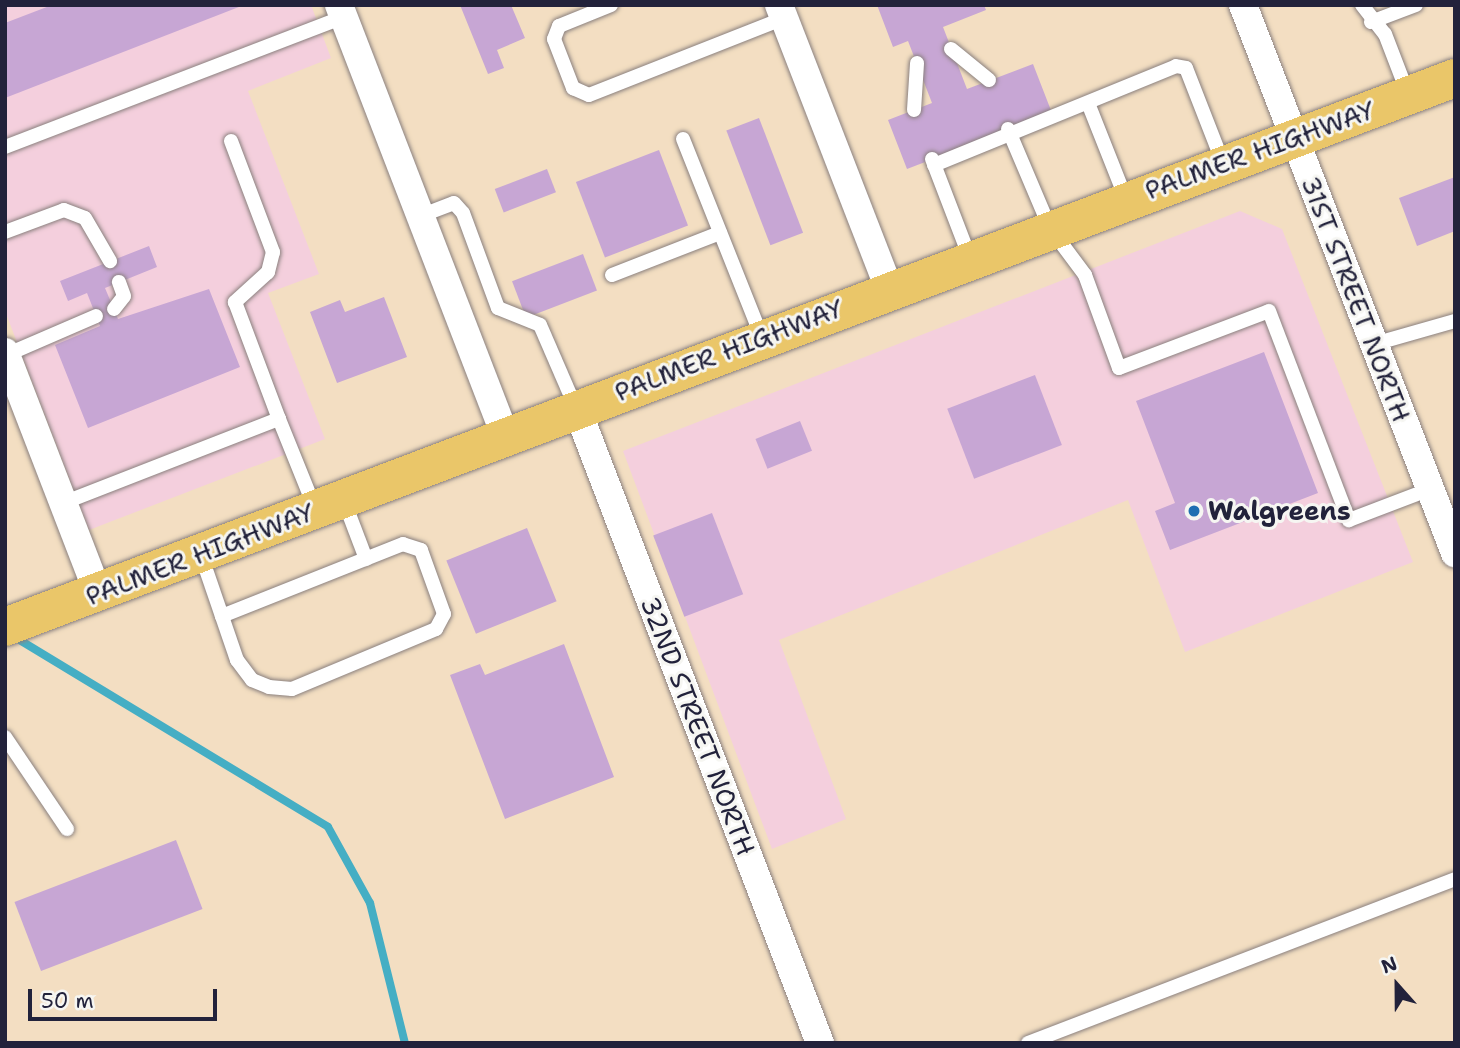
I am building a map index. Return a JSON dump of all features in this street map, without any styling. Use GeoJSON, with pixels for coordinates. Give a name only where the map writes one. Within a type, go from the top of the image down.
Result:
{"type":"FeatureCollection","features":[{"type":"Feature","properties":{"kind":"main road","name":"PALMER HIGHWAY"},"geometry":{"type":"LineString","coordinates":[[5,627],[506,438],[970,258],[1455,78]]}},
{"type":"Feature","properties":{"kind":"street","name":"31ST STREET NORTH"},"geometry":{"type":"LineString","coordinates":[[1243,5],[1455,552]]}},
{"type":"Feature","properties":{"kind":"street"},"geometry":{"type":"LineString","coordinates":[[341,11],[506,438]]}},
{"type":"Feature","properties":{"kind":"street"},"geometry":{"type":"LineString","coordinates":[[781,11],[889,289]]}},
{"type":"Feature","properties":{"kind":"street"},"geometry":{"type":"LineString","coordinates":[[6,354],[98,593]]}},
{"type":"Feature","properties":{"kind":"street","name":"32ND STREET NORTH"},"geometry":{"type":"LineString","coordinates":[[577,409],[820,1043]]}},
{"type":"Feature","properties":{"kind":"lane"},"geometry":{"type":"LineString","coordinates":[[611,5],[559,26],[554,39],[573,88],[589,95],[781,11]]}},
{"type":"Feature","properties":{"kind":"lane"},"geometry":{"type":"LineString","coordinates":[[1362,5],[1371,22],[1385,34],[1408,94]]}},
{"type":"Feature","properties":{"kind":"lane"},"geometry":{"type":"LineString","coordinates":[[1371,22],[1416,5]]}},
{"type":"Feature","properties":{"kind":"lane"},"geometry":{"type":"LineString","coordinates":[[5,147],[341,11]]}},
{"type":"Feature","properties":{"kind":"lane"},"geometry":{"type":"LineString","coordinates":[[951,49],[989,80]]}},
{"type":"Feature","properties":{"kind":"lane"},"geometry":{"type":"LineString","coordinates":[[914,110],[917,62]]}},
{"type":"Feature","properties":{"kind":"lane"},"geometry":{"type":"LineString","coordinates":[[970,258],[933,162],[1176,66],[1186,68],[1223,163]]}},
{"type":"Feature","properties":{"kind":"lane"},"geometry":{"type":"LineString","coordinates":[[1088,103],[1126,200]]}},
{"type":"Feature","properties":{"kind":"lane"},"geometry":{"type":"LineString","coordinates":[[1010,132],[1050,228],[1085,275],[1119,368],[1269,311],[1349,520],[1430,489]]}},
{"type":"Feature","properties":{"kind":"lane"},"geometry":{"type":"LineString","coordinates":[[683,139],[762,338]]}},
{"type":"Feature","properties":{"kind":"lane"},"geometry":{"type":"LineString","coordinates":[[230,141],[273,252],[268,272],[235,302],[279,419],[330,505],[366,558]]}},
{"type":"Feature","properties":{"kind":"lane"},"geometry":{"type":"LineString","coordinates":[[420,216],[454,203],[463,212],[498,308],[540,325],[577,409]]}},
{"type":"Feature","properties":{"kind":"lane"},"geometry":{"type":"LineString","coordinates":[[5,232],[64,210],[85,218],[110,261]]}},
{"type":"Feature","properties":{"kind":"lane"},"geometry":{"type":"LineString","coordinates":[[612,275],[720,233]]}},
{"type":"Feature","properties":{"kind":"lane"},"geometry":{"type":"LineString","coordinates":[[114,309],[124,296],[119,282]]}},
{"type":"Feature","properties":{"kind":"lane"},"geometry":{"type":"LineString","coordinates":[[6,354],[96,316]]}},
{"type":"Feature","properties":{"kind":"lane"},"geometry":{"type":"LineString","coordinates":[[1374,344],[1455,321]]}},
{"type":"Feature","properties":{"kind":"lane"},"geometry":{"type":"LineString","coordinates":[[63,503],[279,419]]}},
{"type":"Feature","properties":{"kind":"lane"},"geometry":{"type":"LineString","coordinates":[[201,554],[222,615],[252,680],[292,689],[436,628],[444,614],[421,550],[403,544],[222,615]]}},
{"type":"Feature","properties":{"kind":"lane"},"geometry":{"type":"LineString","coordinates":[[5,737],[67,829]]}},
{"type":"Feature","properties":{"kind":"lane"},"geometry":{"type":"LineString","coordinates":[[1028,1043],[1455,879]]}},
{"type":"Feature","properties":{"kind":"shaded area"},"geometry":{"type":"Polygon","coordinates":[[[5,5],[311,5],[331,58],[248,91],[319,274],[268,293],[325,439],[89,530],[5,311],[5,5]]]}},
{"type":"Feature","properties":{"kind":"shaded area"},"geometry":{"type":"Polygon","coordinates":[[[1240,211],[1282,229],[1413,562],[1185,652],[1128,500],[779,640],[846,819],[772,849],[623,451],[1240,211]]]}},
{"type":"Feature","properties":{"kind":"building"},"geometry":{"type":"Polygon","coordinates":[[[52,5],[244,5],[5,98],[5,23],[52,5]]]}},
{"type":"Feature","properties":{"kind":"building"},"geometry":{"type":"Polygon","coordinates":[[[460,5],[511,5],[525,38],[497,50],[504,68],[488,74],[460,5]]]}},
{"type":"Feature","properties":{"kind":"building"},"geometry":{"type":"Polygon","coordinates":[[[877,5],[984,5],[986,10],[943,27],[967,89],[1033,64],[1052,113],[907,169],[888,120],[932,103],[908,41],[893,47],[877,5]]]}},
{"type":"Feature","properties":{"kind":"building"},"geometry":{"type":"Polygon","coordinates":[[[759,118],[803,233],[770,245],[726,131],[759,118]]]}},
{"type":"Feature","properties":{"kind":"building"},"geometry":{"type":"Polygon","coordinates":[[[659,150],[688,226],[605,258],[576,182],[659,150]]]}},
{"type":"Feature","properties":{"kind":"building"},"geometry":{"type":"Polygon","coordinates":[[[547,169],[556,192],[504,212],[495,189],[547,169]]]}},
{"type":"Feature","properties":{"kind":"building"},"geometry":{"type":"Polygon","coordinates":[[[1455,177],[1455,231],[1417,246],[1399,198],[1455,177]]]}},
{"type":"Feature","properties":{"kind":"building"},"geometry":{"type":"Polygon","coordinates":[[[149,246],[157,267],[105,288],[118,319],[209,289],[240,367],[88,428],[55,345],[100,326],[87,293],[68,301],[60,281],[149,246]]]}},
{"type":"Feature","properties":{"kind":"building"},"geometry":{"type":"Polygon","coordinates":[[[583,254],[597,290],[526,318],[512,281],[583,254]]]}},
{"type":"Feature","properties":{"kind":"building"},"geometry":{"type":"Polygon","coordinates":[[[384,297],[407,357],[337,383],[310,312],[340,300],[345,312],[384,297]]]}},
{"type":"Feature","properties":{"kind":"building","name":"Walgreens"},"geometry":{"type":"Polygon","coordinates":[[[1264,352],[1318,493],[1170,550],[1155,511],[1175,503],[1136,401],[1264,352]]]}},
{"type":"Feature","properties":{"kind":"building"},"geometry":{"type":"Polygon","coordinates":[[[1035,375],[1062,445],[974,479],[947,409],[1035,375]]]}},
{"type":"Feature","properties":{"kind":"building"},"geometry":{"type":"Polygon","coordinates":[[[800,421],[812,451],[767,469],[755,439],[800,421]]]}},
{"type":"Feature","properties":{"kind":"building"},"geometry":{"type":"Polygon","coordinates":[[[712,513],[743,594],[684,617],[653,536],[712,513]]]}},
{"type":"Feature","properties":{"kind":"building"},"geometry":{"type":"Polygon","coordinates":[[[527,528],[557,601],[476,634],[446,561],[527,528]]]}},
{"type":"Feature","properties":{"kind":"building"},"geometry":{"type":"Polygon","coordinates":[[[564,644],[614,777],[505,819],[450,675],[480,664],[485,675],[564,644]]]}},
{"type":"Feature","properties":{"kind":"building"},"geometry":{"type":"Polygon","coordinates":[[[176,840],[203,909],[41,971],[14,902],[176,840]]]}},
{"type":"Feature","properties":{"kind":"waterway"},"geometry":{"type":"LineString","coordinates":[[13,636],[328,827],[370,903],[405,1043]]}},
{"type":"Feature","properties":{"kind":"place","name":"Walgreens"},"geometry":{"type":"Point","coordinates":[1194,511]}}]}
